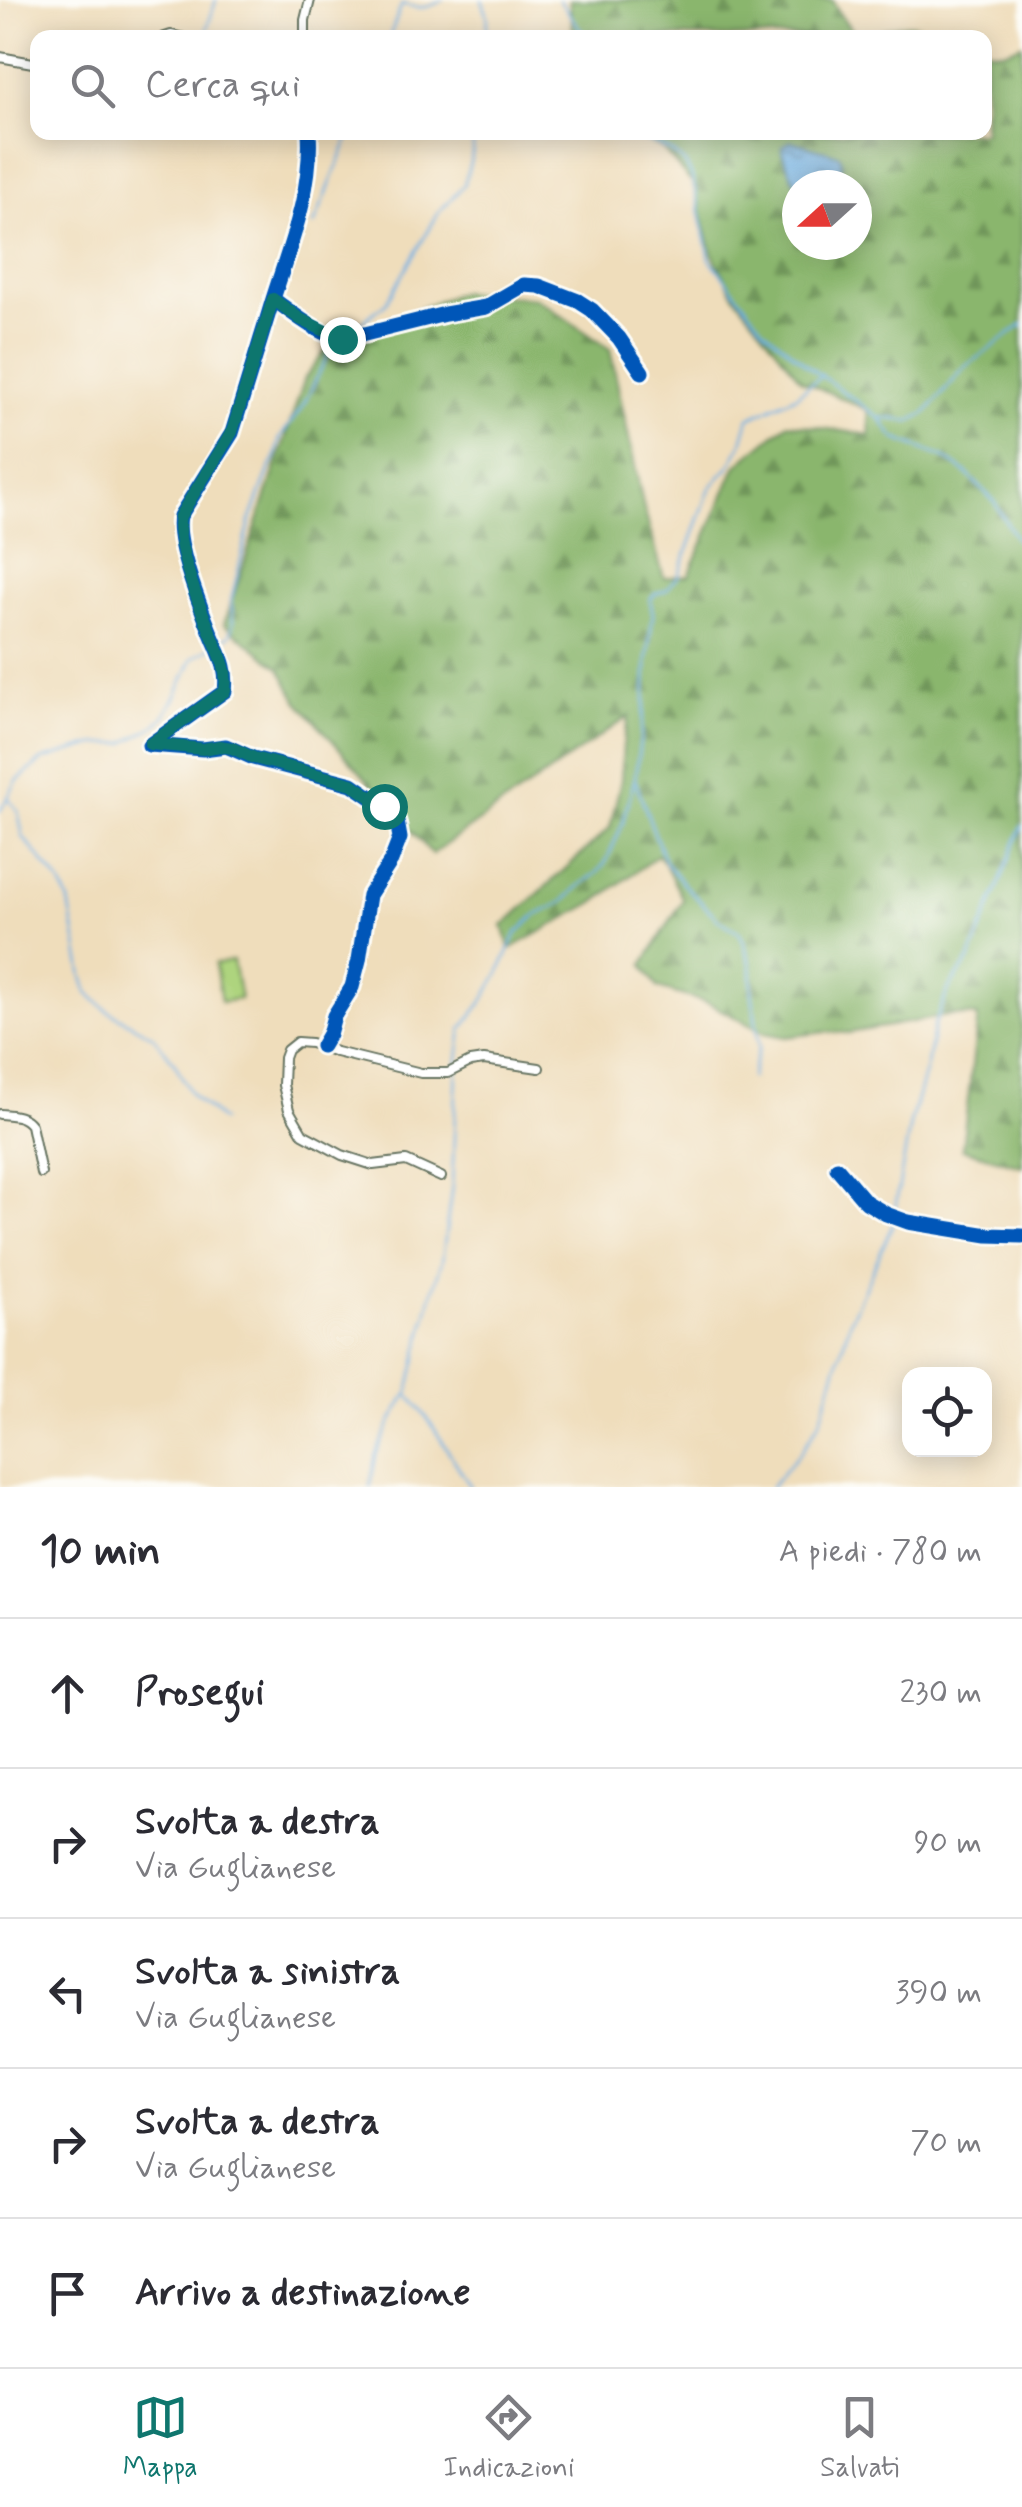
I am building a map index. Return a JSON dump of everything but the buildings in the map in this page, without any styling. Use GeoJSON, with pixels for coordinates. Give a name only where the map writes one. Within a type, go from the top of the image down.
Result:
{"type":"FeatureCollection","features":[{"type":"Feature","properties":{"kind":"street"},"geometry":{"type":"LineString","coordinates":[[305,30],[310,0]]}},
{"type":"Feature","properties":{"kind":"street"},"geometry":{"type":"LineString","coordinates":[[0,57],[30,63]]}},
{"type":"Feature","properties":{"kind":"street"},"geometry":{"type":"LineString","coordinates":[[310,140],[304,198],[232,432],[177,527],[206,618],[226,665],[225,691],[150,744],[203,749],[226,746],[254,758],[352,784],[384,806],[397,821],[400,838],[391,861],[369,895],[352,987],[322,1046]]}},
{"type":"Feature","properties":{"kind":"street"},"geometry":{"type":"LineString","coordinates":[[273,299],[300,319],[342,339],[486,307],[524,285],[539,286],[592,310],[619,338],[642,372]]}},
{"type":"Feature","properties":{"kind":"street"},"geometry":{"type":"LineString","coordinates":[[441,1177],[406,1161],[373,1166],[303,1134],[284,1096],[287,1050],[298,1042],[322,1046],[421,1073],[448,1073],[477,1060],[540,1068]]}},
{"type":"Feature","properties":{"kind":"street"},"geometry":{"type":"LineString","coordinates":[[0,1114],[29,1122],[42,1174]]}},
{"type":"Feature","properties":{"kind":"street"},"geometry":{"type":"LineString","coordinates":[[837,1168],[866,1202],[886,1214],[908,1222],[988,1235],[1022,1236]]}},
{"type":"Feature","properties":{"kind":"green space"},"geometry":{"type":"Polygon","coordinates":[[[569,0],[832,0],[854,30],[573,30],[569,0]]]}},
{"type":"Feature","properties":{"kind":"green space"},"geometry":{"type":"Polygon","coordinates":[[[906,24],[928,30],[883,30],[906,24]]]}},
{"type":"Feature","properties":{"kind":"green space"},"geometry":{"type":"Polygon","coordinates":[[[1022,44],[1022,1166],[962,1149],[978,1016],[952,1015],[848,1033],[786,1037],[765,1033],[708,1003],[658,988],[643,965],[683,900],[658,855],[596,901],[510,949],[503,926],[610,828],[629,716],[432,854],[297,700],[280,668],[224,624],[305,378],[328,347],[460,292],[536,298],[610,349],[644,509],[664,578],[689,575],[737,465],[788,423],[870,435],[868,410],[801,380],[733,293],[712,253],[693,184],[663,150],[645,140],[992,140],[992,50],[1022,44]]]}},
{"type":"Feature","properties":{"kind":"green space"},"geometry":{"type":"Polygon","coordinates":[[[233,961],[240,999],[221,1002],[215,964],[233,961]]]}},
{"type":"Feature","properties":{"kind":"water"},"geometry":{"type":"Polygon","coordinates":[[[791,141],[839,155],[841,167],[790,170],[783,146],[791,141]]]}},
{"type":"Feature","properties":{"kind":"waterway"},"geometry":{"type":"LineString","coordinates":[[207,29],[216,0]]}},
{"type":"Feature","properties":{"kind":"waterway"},"geometry":{"type":"LineString","coordinates":[[392,30],[402,4],[423,7],[443,0]]}},
{"type":"Feature","properties":{"kind":"waterway"},"geometry":{"type":"LineString","coordinates":[[482,0],[488,17],[487,30]]}},
{"type":"Feature","properties":{"kind":"waterway"},"geometry":{"type":"LineString","coordinates":[[559,0],[581,30]]}},
{"type":"Feature","properties":{"kind":"waterway"},"geometry":{"type":"LineString","coordinates":[[314,225],[348,140]]}},
{"type":"Feature","properties":{"kind":"waterway"},"geometry":{"type":"LineString","coordinates":[[345,336],[387,302],[439,212],[464,185],[473,140]]}},
{"type":"Feature","properties":{"kind":"waterway"},"geometry":{"type":"LineString","coordinates":[[646,140],[684,162],[691,174],[710,259],[763,328],[880,418],[894,438],[945,458],[965,472],[993,500],[1022,548]]}},
{"type":"Feature","properties":{"kind":"waterway"},"geometry":{"type":"LineString","coordinates":[[881,418],[910,421],[926,413],[965,367],[1022,325]]}},
{"type":"Feature","properties":{"kind":"waterway"},"geometry":{"type":"LineString","coordinates":[[0,811],[17,781],[42,760],[93,745],[125,743],[155,726],[176,696],[193,658],[230,635],[231,601],[250,522],[280,438],[303,406],[335,341]]}},
{"type":"Feature","properties":{"kind":"waterway"},"geometry":{"type":"LineString","coordinates":[[370,1487],[376,1454],[409,1392],[442,1261],[452,1185],[462,1029],[482,1003],[516,934],[535,916],[563,902],[606,862],[623,823],[635,778],[653,614],[650,600],[678,577],[710,488],[741,446],[749,418],[796,396],[822,375]]}},
{"type":"Feature","properties":{"kind":"waterway"},"geometry":{"type":"LineString","coordinates":[[635,780],[665,862],[743,940],[751,965],[759,1047],[751,1078]]}},
{"type":"Feature","properties":{"kind":"waterway"},"geometry":{"type":"LineString","coordinates":[[8,798],[18,811],[23,837],[61,884],[69,902],[88,993],[108,1011],[153,1036],[174,1062],[191,1094],[222,1121]]}},
{"type":"Feature","properties":{"kind":"waterway"},"geometry":{"type":"LineString","coordinates":[[771,1487],[803,1449],[821,1419],[850,1321],[892,1226],[910,1124],[934,1026],[949,988],[970,959],[1022,826]]}},
{"type":"Feature","properties":{"kind":"waterway"},"geometry":{"type":"LineString","coordinates":[[409,1395],[471,1487]]}},
{"type":"Feature","properties":{"kind":"cycle path"},"geometry":{"type":"LineString","coordinates":[[309,140],[304,196],[273,299],[298,317],[326,334],[345,339],[486,307],[524,285],[539,286],[592,310],[619,338],[642,372]]}},
{"type":"Feature","properties":{"kind":"cycle path"},"geometry":{"type":"LineString","coordinates":[[149,745],[225,691],[223,663],[185,559],[180,516],[232,433],[273,299]]}},
{"type":"Feature","properties":{"kind":"cycle path"},"geometry":{"type":"LineString","coordinates":[[149,745],[203,749],[226,746],[253,758],[352,784],[384,806],[397,821],[400,838],[391,861],[369,895],[352,987],[322,1046]]}},
{"type":"Feature","properties":{"kind":"cycle path"},"geometry":{"type":"LineString","coordinates":[[837,1168],[866,1202],[886,1214],[908,1222],[988,1235],[1022,1236]]}},
{"type":"Feature","properties":{"kind":"route"},"geometry":{"type":"LineString","coordinates":[[342,339],[300,319],[273,299],[232,432],[177,527],[212,636],[226,665],[225,691],[150,744],[232,748],[254,758],[352,784],[384,806]]}}]}
